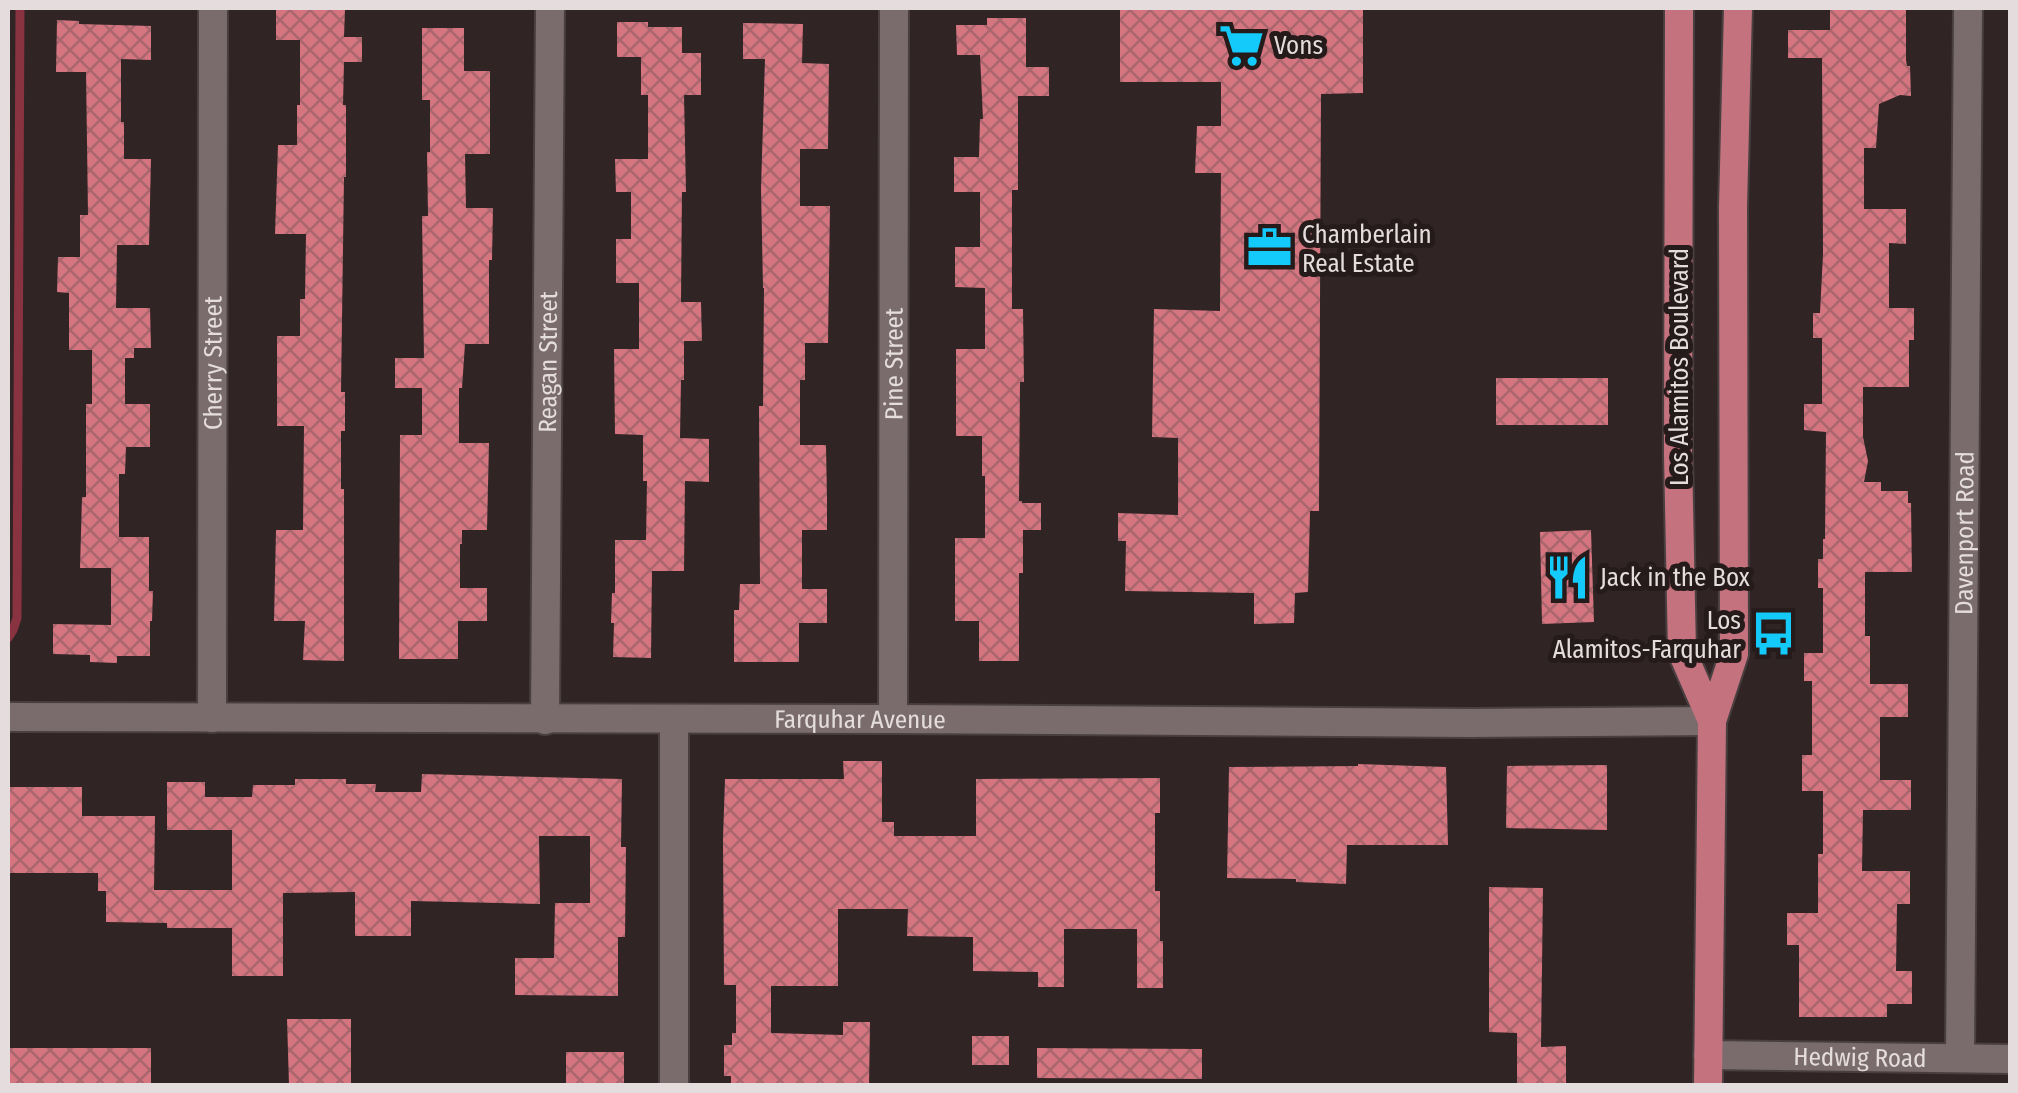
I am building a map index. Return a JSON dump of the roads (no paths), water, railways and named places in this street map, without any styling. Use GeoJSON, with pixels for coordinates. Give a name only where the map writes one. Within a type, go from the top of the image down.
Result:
{"type":"FeatureCollection","features":[{"type":"Feature","properties":{"kind":"main road","name":"Los Alamitos Boulevard"},"geometry":{"type":"LineString","coordinates":[[1679,8],[1678,455],[1682,652],[1712,720]]}},
{"type":"Feature","properties":{"kind":"main road","name":"Los Alamitos Boulevard"},"geometry":{"type":"LineString","coordinates":[[1708,1086],[1712,720],[1734,654],[1733,207],[1738,8]]}},
{"type":"Feature","properties":{"kind":"street","name":"Cherry Street"},"geometry":{"type":"LineString","coordinates":[[212,718],[213,8]]}},
{"type":"Feature","properties":{"kind":"street","name":"Reagan Street"},"geometry":{"type":"LineString","coordinates":[[545,720],[550,8]]}},
{"type":"Feature","properties":{"kind":"street","name":"Pine Street"},"geometry":{"type":"LineString","coordinates":[[893,718],[894,8]]}},
{"type":"Feature","properties":{"kind":"street","name":"Davenport Road"},"geometry":{"type":"LineString","coordinates":[[1960,1058],[1968,8]]}},
{"type":"Feature","properties":{"kind":"street","name":"Farquhar Avenue"},"geometry":{"type":"LineString","coordinates":[[8,717],[1470,723],[1712,720]]}},
{"type":"Feature","properties":{"kind":"street"},"geometry":{"type":"LineString","coordinates":[[674,719],[674,1086]]}},
{"type":"Feature","properties":{"kind":"street","name":"Hedwig Road"},"geometry":{"type":"LineString","coordinates":[[1708,1056],[2010,1059]]}},
{"type":"Feature","properties":{"kind":"waterway"},"geometry":{"type":"LineString","coordinates":[[8,638],[17,618],[20,8]]}},
{"type":"Feature","properties":{"kind":"place","name":"Vons"},"geometry":{"type":"Point","coordinates":[1241,45]}},
{"type":"Feature","properties":{"kind":"place","name":"Chamberlain Real Estate"},"geometry":{"type":"Point","coordinates":[1269,248]}},
{"type":"Feature","properties":{"kind":"place","name":"Jack in the Box"},"geometry":{"type":"Point","coordinates":[1567,577]}},
{"type":"Feature","properties":{"kind":"place","name":"Los Alamitos-Farquhar"},"geometry":{"type":"Point","coordinates":[1774,634]}}]}
